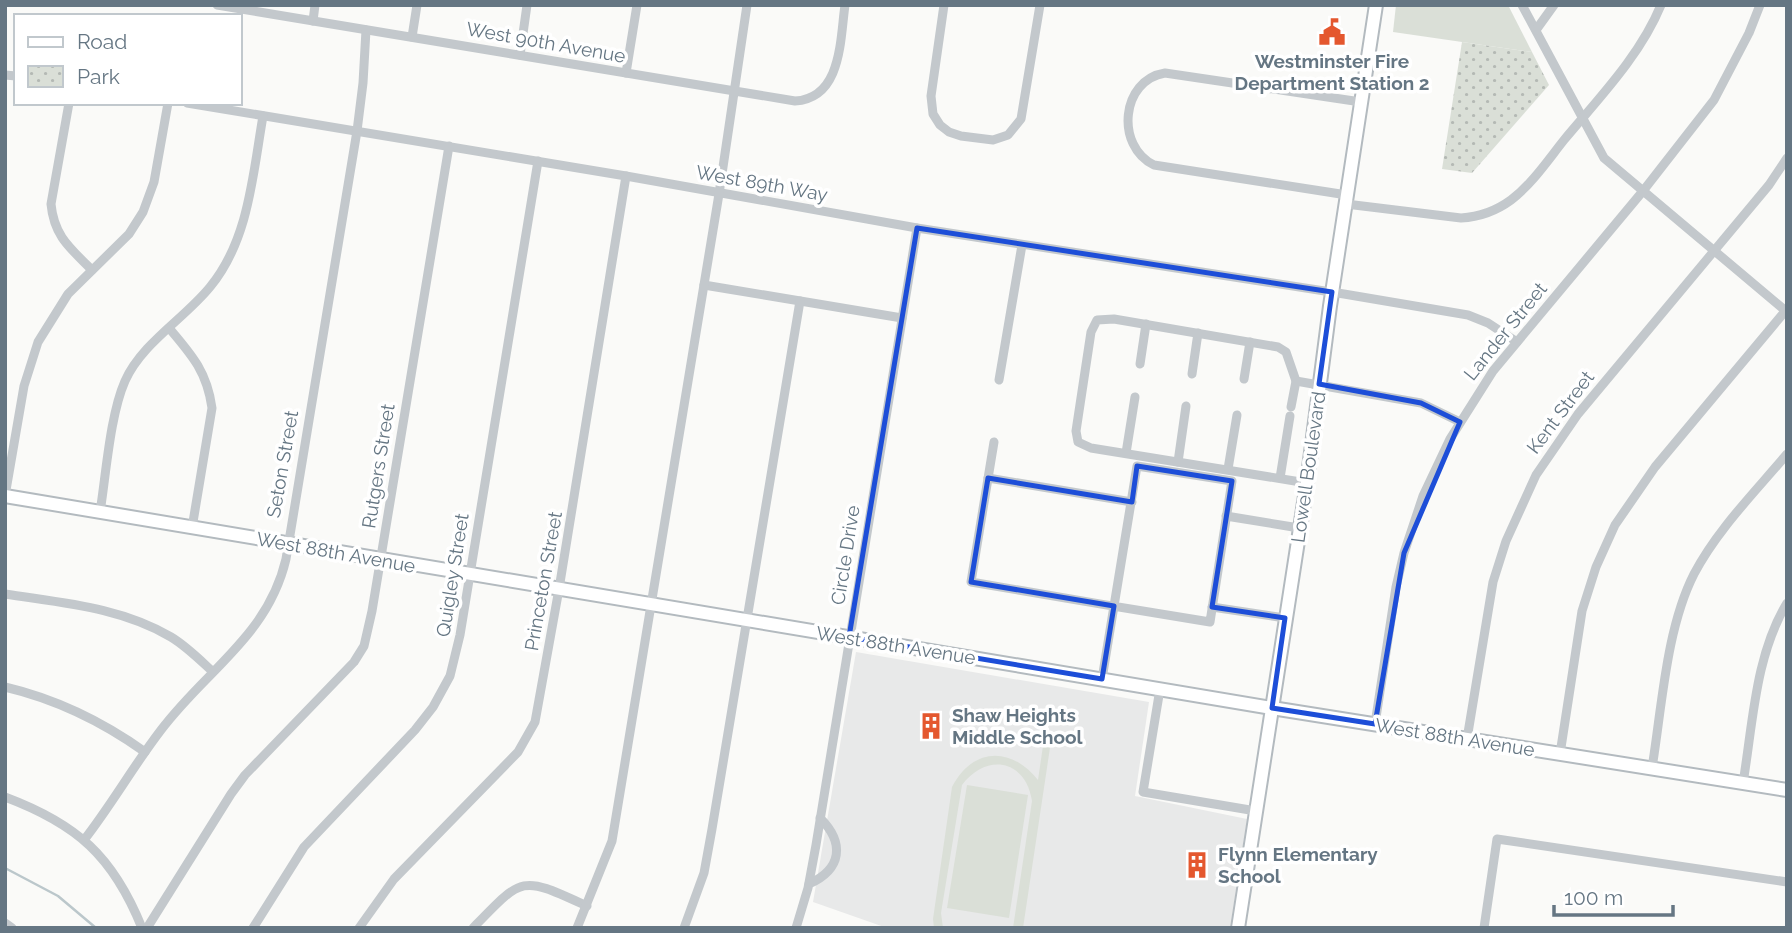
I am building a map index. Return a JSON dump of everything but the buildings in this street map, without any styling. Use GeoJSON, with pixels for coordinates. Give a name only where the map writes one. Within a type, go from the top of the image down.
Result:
{"type":"FeatureCollection","features":[{"type":"Feature","properties":{"kind":"street","name":"West 90th Avenue"},"geometry":{"type":"LineString","coordinates":[[218,5],[795,101],[810,98],[828,84],[836,64],[845,5]]}},
{"type":"Feature","properties":{"kind":"street"},"geometry":{"type":"LineString","coordinates":[[313,21],[315,5]]}},
{"type":"Feature","properties":{"kind":"street"},"geometry":{"type":"LineString","coordinates":[[412,37],[417,5]]}},
{"type":"Feature","properties":{"kind":"street"},"geometry":{"type":"LineString","coordinates":[[520,55],[527,5]]}},
{"type":"Feature","properties":{"kind":"street"},"geometry":{"type":"LineString","coordinates":[[626,73],[637,5]]}},
{"type":"Feature","properties":{"kind":"street"},"geometry":{"type":"LineString","coordinates":[[577,928],[612,841],[719,194],[747,5]]}},
{"type":"Feature","properties":{"kind":"street"},"geometry":{"type":"LineString","coordinates":[[944,5],[931,107],[935,120],[945,130],[961,136],[993,140],[1012,131],[1021,119],[1040,5]]}},
{"type":"Feature","properties":{"kind":"street","name":"Lowell Boulevard"},"geometry":{"type":"LineString","coordinates":[[1238,928],[1307,483],[1332,292],[1376,5]]}},
{"type":"Feature","properties":{"kind":"street"},"geometry":{"type":"LineString","coordinates":[[1522,5],[1600,154],[1786,311],[1655,467],[1615,525],[1596,567],[1582,611],[1560,754]]}},
{"type":"Feature","properties":{"kind":"street"},"geometry":{"type":"LineString","coordinates":[[1536,30],[1554,5]]}},
{"type":"Feature","properties":{"kind":"street"},"geometry":{"type":"LineString","coordinates":[[1361,102],[1165,73],[1142,83],[1135,93],[1128,127],[1131,143],[1141,156],[1154,165],[1442,218],[1470,217],[1501,207],[1516,196],[1634,54],[1661,5]]}},
{"type":"Feature","properties":{"kind":"street","name":"Lander Street"},"geometry":{"type":"LineString","coordinates":[[1375,724],[1396,587],[1404,553],[1423,496],[1460,422],[1493,370],[1643,191],[1714,100],[1749,33],[1760,5]]}},
{"type":"Feature","properties":{"kind":"street","name":"Seton Street"},"geometry":{"type":"LineString","coordinates":[[84,839],[179,707],[254,628],[272,600],[282,574],[357,131],[366,30]]}},
{"type":"Feature","properties":{"kind":"street"},"geometry":{"type":"LineString","coordinates":[[69,105],[51,204],[52,220],[58,234],[92,270]]}},
{"type":"Feature","properties":{"kind":"street"},"geometry":{"type":"LineString","coordinates":[[5,496],[24,386],[37,342],[68,294],[129,234],[149,201],[168,105]]}},
{"type":"Feature","properties":{"kind":"street","name":"West 89th Way"},"geometry":{"type":"LineString","coordinates":[[199,105],[626,176],[916,228],[1468,315],[1489,323],[1517,342]]}},
{"type":"Feature","properties":{"kind":"street"},"geometry":{"type":"LineString","coordinates":[[100,512],[116,412],[124,383],[139,359],[211,286],[236,242],[245,216],[263,116]]}},
{"type":"Feature","properties":{"kind":"street","name":"Rutgers Street"},"geometry":{"type":"LineString","coordinates":[[144,928],[238,784],[360,654],[368,634],[449,146]]}},
{"type":"Feature","properties":{"kind":"street","name":"Kent Street"},"geometry":{"type":"LineString","coordinates":[[1467,739],[1490,597],[1503,550],[1536,475],[1578,414],[1769,185],[1787,158]]}},
{"type":"Feature","properties":{"kind":"street","name":"Quigley Street"},"geometry":{"type":"LineString","coordinates":[[253,928],[304,847],[415,730],[433,707],[453,665],[538,161]]}},
{"type":"Feature","properties":{"kind":"street","name":"Princeton Street"},"geometry":{"type":"LineString","coordinates":[[359,928],[394,879],[512,759],[527,739],[539,705],[626,176]]}},
{"type":"Feature","properties":{"kind":"street","name":"Circle Drive"},"geometry":{"type":"LineString","coordinates":[[796,928],[809,884],[916,228]]}},
{"type":"Feature","properties":{"kind":"street"},"geometry":{"type":"LineString","coordinates":[[999,380],[1022,245]]}},
{"type":"Feature","properties":{"kind":"street"},"geometry":{"type":"LineString","coordinates":[[704,285],[902,318]]}},
{"type":"Feature","properties":{"kind":"street"},"geometry":{"type":"LineString","coordinates":[[684,928],[704,873],[800,301]]}},
{"type":"Feature","properties":{"kind":"street"},"geometry":{"type":"LineString","coordinates":[[1280,478],[1296,381],[1286,352],[1278,347],[1114,318],[1097,320],[1091,332],[1076,431],[1078,442],[1091,448],[1307,483]]}},
{"type":"Feature","properties":{"kind":"street"},"geometry":{"type":"LineString","coordinates":[[1140,364],[1146,324]]}},
{"type":"Feature","properties":{"kind":"street"},"geometry":{"type":"LineString","coordinates":[[169,328],[201,369],[210,392],[212,408],[192,528]]}},
{"type":"Feature","properties":{"kind":"street"},"geometry":{"type":"LineString","coordinates":[[1192,374],[1198,333]]}},
{"type":"Feature","properties":{"kind":"street"},"geometry":{"type":"LineString","coordinates":[[1244,379],[1250,342]]}},
{"type":"Feature","properties":{"kind":"street"},"geometry":{"type":"LineString","coordinates":[[1296,381],[1421,404],[1460,422]]}},
{"type":"Feature","properties":{"kind":"street"},"geometry":{"type":"LineString","coordinates":[[1126,453],[1135,397]]}},
{"type":"Feature","properties":{"kind":"street"},"geometry":{"type":"LineString","coordinates":[[1178,462],[1186,406]]}},
{"type":"Feature","properties":{"kind":"street"},"geometry":{"type":"LineString","coordinates":[[1228,469],[1237,415]]}},
{"type":"Feature","properties":{"kind":"street"},"geometry":{"type":"LineString","coordinates":[[994,442],[971,582],[1114,606],[1210,622],[1232,481],[1138,466],[1114,606],[1102,680]]}},
{"type":"Feature","properties":{"kind":"street"},"geometry":{"type":"LineString","coordinates":[[1652,768],[1675,624],[1689,585],[1709,549],[1787,454]]}},
{"type":"Feature","properties":{"kind":"street"},"geometry":{"type":"LineString","coordinates":[[988,478],[1132,502]]}},
{"type":"Feature","properties":{"kind":"street","name":"West 88th Avenue"},"geometry":{"type":"LineString","coordinates":[[5,496],[1102,680],[1787,790]]}},
{"type":"Feature","properties":{"kind":"street"},"geometry":{"type":"LineString","coordinates":[[1226,516],[1299,528]]}},
{"type":"Feature","properties":{"kind":"street"},"geometry":{"type":"LineString","coordinates":[[5,594],[113,612],[135,619],[173,638],[212,671]]}},
{"type":"Feature","properties":{"kind":"street"},"geometry":{"type":"LineString","coordinates":[[1743,783],[1765,652],[1775,624],[1787,603]]}},
{"type":"Feature","properties":{"kind":"street"},"geometry":{"type":"LineString","coordinates":[[1212,607],[1285,618]]}},
{"type":"Feature","properties":{"kind":"street"},"geometry":{"type":"LineString","coordinates":[[5,687],[82,714],[145,752]]}},
{"type":"Feature","properties":{"kind":"street"},"geometry":{"type":"LineString","coordinates":[[1160,689],[1143,792],[1256,811]]}},
{"type":"Feature","properties":{"kind":"street"},"geometry":{"type":"LineString","coordinates":[[5,797],[55,819],[84,839],[120,883],[144,928]]}},
{"type":"Feature","properties":{"kind":"street"},"geometry":{"type":"LineString","coordinates":[[809,884],[828,873],[837,849],[831,829],[820,818]]}},
{"type":"Feature","properties":{"kind":"street"},"geometry":{"type":"LineString","coordinates":[[1484,928],[1497,839],[1787,882]]}},
{"type":"Feature","properties":{"kind":"street"},"geometry":{"type":"LineString","coordinates":[[473,928],[512,890],[525,885],[546,887],[587,906]]}},
{"type":"Feature","properties":{"kind":"street"},"geometry":{"type":"LineString","coordinates":[[5,923],[12,928]]}},
{"type":"Feature","properties":{"kind":"highlighted area"},"geometry":{"type":"Polygon","coordinates":[[[917,228],[1332,292],[1319,384],[1421,403],[1460,422],[1404,553],[1375,724],[1272,708],[1285,618],[1212,607],[1232,481],[1137,466],[1132,502],[988,478],[971,582],[1114,606],[1102,679],[849,637],[917,228]]]}},
{"type":"Feature","properties":{"kind":"shaded area"},"geometry":{"type":"Polygon","coordinates":[[[856,652],[1149,702],[1135,796],[1247,819],[1230,928],[887,928],[813,902],[856,652]]]}},
{"type":"Feature","properties":{"kind":"green space"},"geometry":{"type":"Polygon","coordinates":[[[1396,5],[1508,5],[1532,52],[1393,32],[1396,5]]]}},
{"type":"Feature","properties":{"kind":"green space"},"geometry":{"type":"Polygon","coordinates":[[[1462,42],[1532,52],[1549,85],[1472,173],[1442,169],[1462,42]]]}},
{"type":"Feature","properties":{"kind":"green space"},"geometry":{"type":"Polygon","coordinates":[[[1044,739],[1051,741],[1023,928],[1013,928],[1032,801],[1028,787],[1014,769],[994,765],[983,768],[962,785],[941,913],[943,928],[934,928],[933,919],[952,787],[970,764],[993,756],[1016,761],[1038,780],[1044,739]]]}},
{"type":"Feature","properties":{"kind":"green space"},"geometry":{"type":"Polygon","coordinates":[[[967,785],[1028,795],[1009,918],[947,908],[967,785]]]}},
{"type":"Feature","properties":{"kind":"waterway"},"geometry":{"type":"LineString","coordinates":[[5,868],[58,896],[96,928]]}},
{"type":"Feature","properties":{"kind":"place","name":"Westminster Fire Department Station 2"},"geometry":{"type":"Point","coordinates":[1332,32]}},
{"type":"Feature","properties":{"kind":"place","name":"Shaw Heights Middle School"},"geometry":{"type":"Point","coordinates":[931,726]}},
{"type":"Feature","properties":{"kind":"place","name":"Flynn Elementary School"},"geometry":{"type":"Point","coordinates":[1197,865]}}]}
